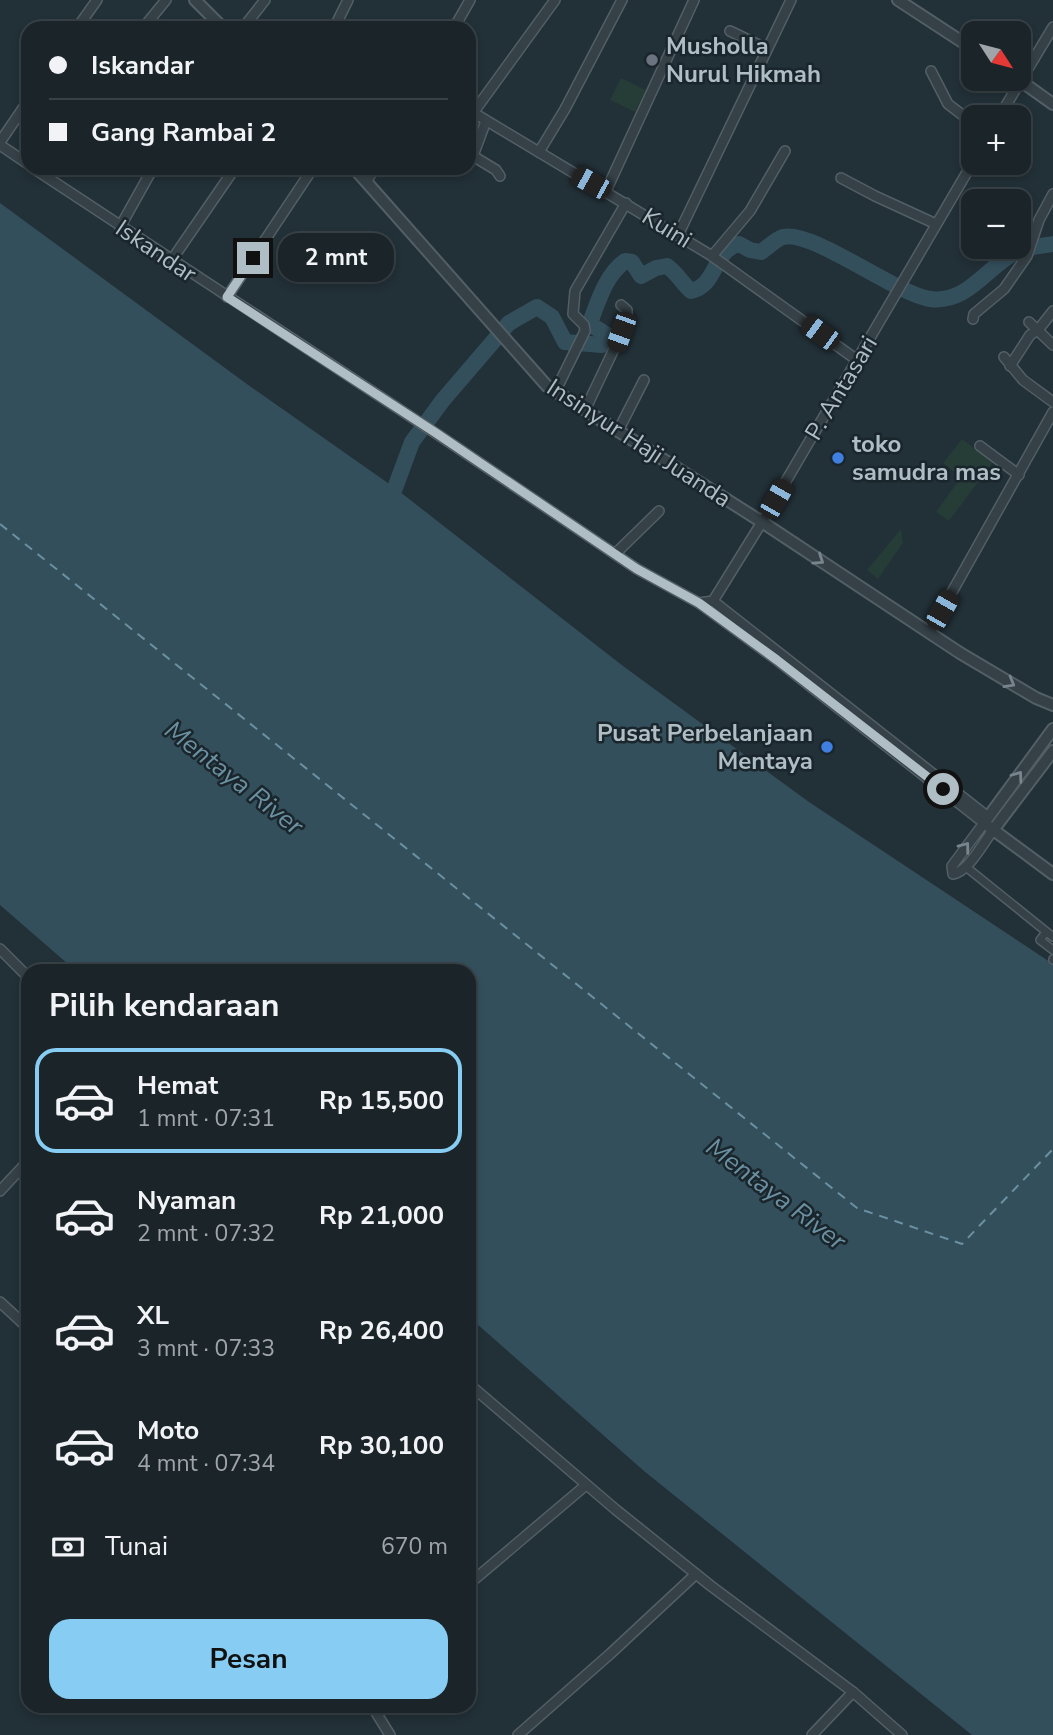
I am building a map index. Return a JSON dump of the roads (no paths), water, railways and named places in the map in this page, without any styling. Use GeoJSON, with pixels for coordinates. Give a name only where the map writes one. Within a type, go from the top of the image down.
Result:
{"type":"FeatureCollection","features":[{"type":"Feature","properties":{"kind":"street"},"geometry":{"type":"LineString","coordinates":[[82,21],[97,0]]}},
{"type":"Feature","properties":{"kind":"street"},"geometry":{"type":"LineString","coordinates":[[149,21],[166,0]]}},
{"type":"Feature","properties":{"kind":"street"},"geometry":{"type":"LineString","coordinates":[[195,0],[216,21]]}},
{"type":"Feature","properties":{"kind":"street"},"geometry":{"type":"LineString","coordinates":[[248,21],[265,0]]}},
{"type":"Feature","properties":{"kind":"street"},"geometry":{"type":"LineString","coordinates":[[338,21],[348,0]]}},
{"type":"Feature","properties":{"kind":"street"},"geometry":{"type":"LineString","coordinates":[[458,21],[470,0]]}},
{"type":"Feature","properties":{"kind":"street"},"geometry":{"type":"LineString","coordinates":[[476,105],[555,0]]}},
{"type":"Feature","properties":{"kind":"street"},"geometry":{"type":"LineString","coordinates":[[539,152],[565,109],[622,0]]}},
{"type":"Feature","properties":{"kind":"street"},"geometry":{"type":"LineString","coordinates":[[606,191],[694,0]]}},
{"type":"Feature","properties":{"kind":"street"},"geometry":{"type":"LineString","coordinates":[[678,235],[791,0]]}},
{"type":"Feature","properties":{"kind":"street"},"geometry":{"type":"LineString","coordinates":[[898,0],[961,42]]}},
{"type":"Feature","properties":{"kind":"street"},"geometry":{"type":"LineString","coordinates":[[1031,61],[1053,27]]}},
{"type":"Feature","properties":{"kind":"street"},"geometry":{"type":"LineString","coordinates":[[730,31],[767,49]]}},
{"type":"Feature","properties":{"kind":"street"},"geometry":{"type":"LineString","coordinates":[[931,71],[948,104],[961,114]]}},
{"type":"Feature","properties":{"kind":"street"},"geometry":{"type":"LineString","coordinates":[[1031,88],[1053,104]]}},
{"type":"Feature","properties":{"kind":"street"},"geometry":{"type":"LineString","coordinates":[[21,112],[0,143],[21,159]]}},
{"type":"Feature","properties":{"kind":"street","name":"Kuini"},"geometry":{"type":"LineString","coordinates":[[476,115],[717,259],[857,360]]}},
{"type":"Feature","properties":{"kind":"street"},"geometry":{"type":"LineString","coordinates":[[476,148],[486,121]]}},
{"type":"Feature","properties":{"kind":"street"},"geometry":{"type":"LineString","coordinates":[[717,259],[750,211],[785,151]]}},
{"type":"Feature","properties":{"kind":"street"},"geometry":{"type":"LineString","coordinates":[[476,158],[496,170],[500,176]]}},
{"type":"Feature","properties":{"kind":"street","name":"Iskandar"},"geometry":{"type":"LineString","coordinates":[[49,175],[171,261],[436,433],[615,554],[699,603],[993,826]]}},
{"type":"Feature","properties":{"kind":"street"},"geometry":{"type":"LineString","coordinates":[[121,227],[149,175]]}},
{"type":"Feature","properties":{"kind":"street"},"geometry":{"type":"LineString","coordinates":[[171,261],[230,175]]}},
{"type":"Feature","properties":{"kind":"street"},"geometry":{"type":"LineString","coordinates":[[227,297],[308,175]]}},
{"type":"Feature","properties":{"kind":"street","name":"Insinyur Haji Juanda"},"geometry":{"type":"LineString","coordinates":[[361,175],[539,379],[929,633],[1036,698],[1053,705]]}},
{"type":"Feature","properties":{"kind":"street"},"geometry":{"type":"LineString","coordinates":[[367,181],[370,175]]}},
{"type":"Feature","properties":{"kind":"street","name":"P. Antasari"},"geometry":{"type":"LineString","coordinates":[[713,601],[965,175]]}},
{"type":"Feature","properties":{"kind":"street"},"geometry":{"type":"LineString","coordinates":[[841,178],[936,224]]}},
{"type":"Feature","properties":{"kind":"street"},"geometry":{"type":"LineString","coordinates":[[972,319],[974,314],[1004,289],[1030,247],[1039,220],[1053,194]]}},
{"type":"Feature","properties":{"kind":"street"},"geometry":{"type":"LineString","coordinates":[[555,391],[580,344],[585,328],[573,314],[574,296],[625,203]]}},
{"type":"Feature","properties":{"kind":"street"},"geometry":{"type":"LineString","coordinates":[[585,410],[614,349],[627,314],[621,304]]}},
{"type":"Feature","properties":{"kind":"street"},"geometry":{"type":"LineString","coordinates":[[1010,366],[1030,335],[1038,330],[1053,311]]}},
{"type":"Feature","properties":{"kind":"street"},"geometry":{"type":"LineString","coordinates":[[1029,322],[1053,345]]}},
{"type":"Feature","properties":{"kind":"street"},"geometry":{"type":"LineString","coordinates":[[1004,357],[1023,380],[1053,402]]}},
{"type":"Feature","properties":{"kind":"street"},"geometry":{"type":"LineString","coordinates":[[618,431],[644,380]]}},
{"type":"Feature","properties":{"kind":"street"},"geometry":{"type":"LineString","coordinates":[[929,633],[1053,412]]}},
{"type":"Feature","properties":{"kind":"street"},"geometry":{"type":"LineString","coordinates":[[980,446],[1019,475]]}},
{"type":"Feature","properties":{"kind":"street"},"geometry":{"type":"LineString","coordinates":[[615,554],[659,511]]}},
{"type":"Feature","properties":{"kind":"street"},"geometry":{"type":"LineString","coordinates":[[699,603],[713,601]]}},
{"type":"Feature","properties":{"kind":"street","name":"Iskandar"},"geometry":{"type":"LineString","coordinates":[[713,601],[1053,874]]}},
{"type":"Feature","properties":{"kind":"street"},"geometry":{"type":"LineString","coordinates":[[1053,729],[966,867],[1049,935],[1040,940],[1053,950]]}},
{"type":"Feature","properties":{"kind":"street"},"geometry":{"type":"LineString","coordinates":[[993,826],[1053,751]]}},
{"type":"Feature","properties":{"kind":"street"},"geometry":{"type":"LineString","coordinates":[[0,949],[21,970]]}},
{"type":"Feature","properties":{"kind":"street"},"geometry":{"type":"LineString","coordinates":[[0,1191],[21,1168]]}},
{"type":"Feature","properties":{"kind":"street"},"geometry":{"type":"LineString","coordinates":[[0,1302],[21,1322]]}},
{"type":"Feature","properties":{"kind":"street"},"geometry":{"type":"LineString","coordinates":[[476,1390],[586,1485],[696,1574],[853,1692],[902,1735]]}},
{"type":"Feature","properties":{"kind":"street"},"geometry":{"type":"LineString","coordinates":[[476,1578],[586,1485]]}},
{"type":"Feature","properties":{"kind":"street"},"geometry":{"type":"LineString","coordinates":[[518,1735],[696,1574]]}},
{"type":"Feature","properties":{"kind":"street"},"geometry":{"type":"LineString","coordinates":[[812,1735],[853,1692]]}},
{"type":"Feature","properties":{"kind":"street"},"geometry":{"type":"LineString","coordinates":[[376,1713],[390,1735]]}},
{"type":"Feature","properties":{"kind":"water","name":"Mentaya River"},"geometry":{"type":"Polygon","coordinates":[[[0,203],[251,387],[395,488],[623,666],[809,802],[1053,964],[1053,1735],[972,1735],[644,1471],[476,1323],[476,964],[68,964],[0,905],[0,203]]]}},
{"type":"Feature","properties":{"kind":"waterway"},"geometry":{"type":"LineString","coordinates":[[383,505],[395,488],[412,442],[443,400],[509,323],[537,307],[552,317],[565,342],[602,345],[608,339],[607,335],[593,326],[591,320],[608,280],[625,261],[632,262],[641,276],[667,266],[691,291],[706,282],[724,253],[731,248],[739,244],[761,252],[780,238],[796,237],[833,252],[915,295],[943,299],[966,290],[1016,252],[1053,244]]}},
{"type":"Feature","properties":{"kind":"place","name":"Musholla Nurul Hikmah"},"geometry":{"type":"Point","coordinates":[652,60]}},
{"type":"Feature","properties":{"kind":"place","name":"toko samudra mas"},"geometry":{"type":"Point","coordinates":[838,458]}},
{"type":"Feature","properties":{"kind":"place","name":"Pusat Perbelanjaan Mentaya"},"geometry":{"type":"Point","coordinates":[827,747]}}]}
